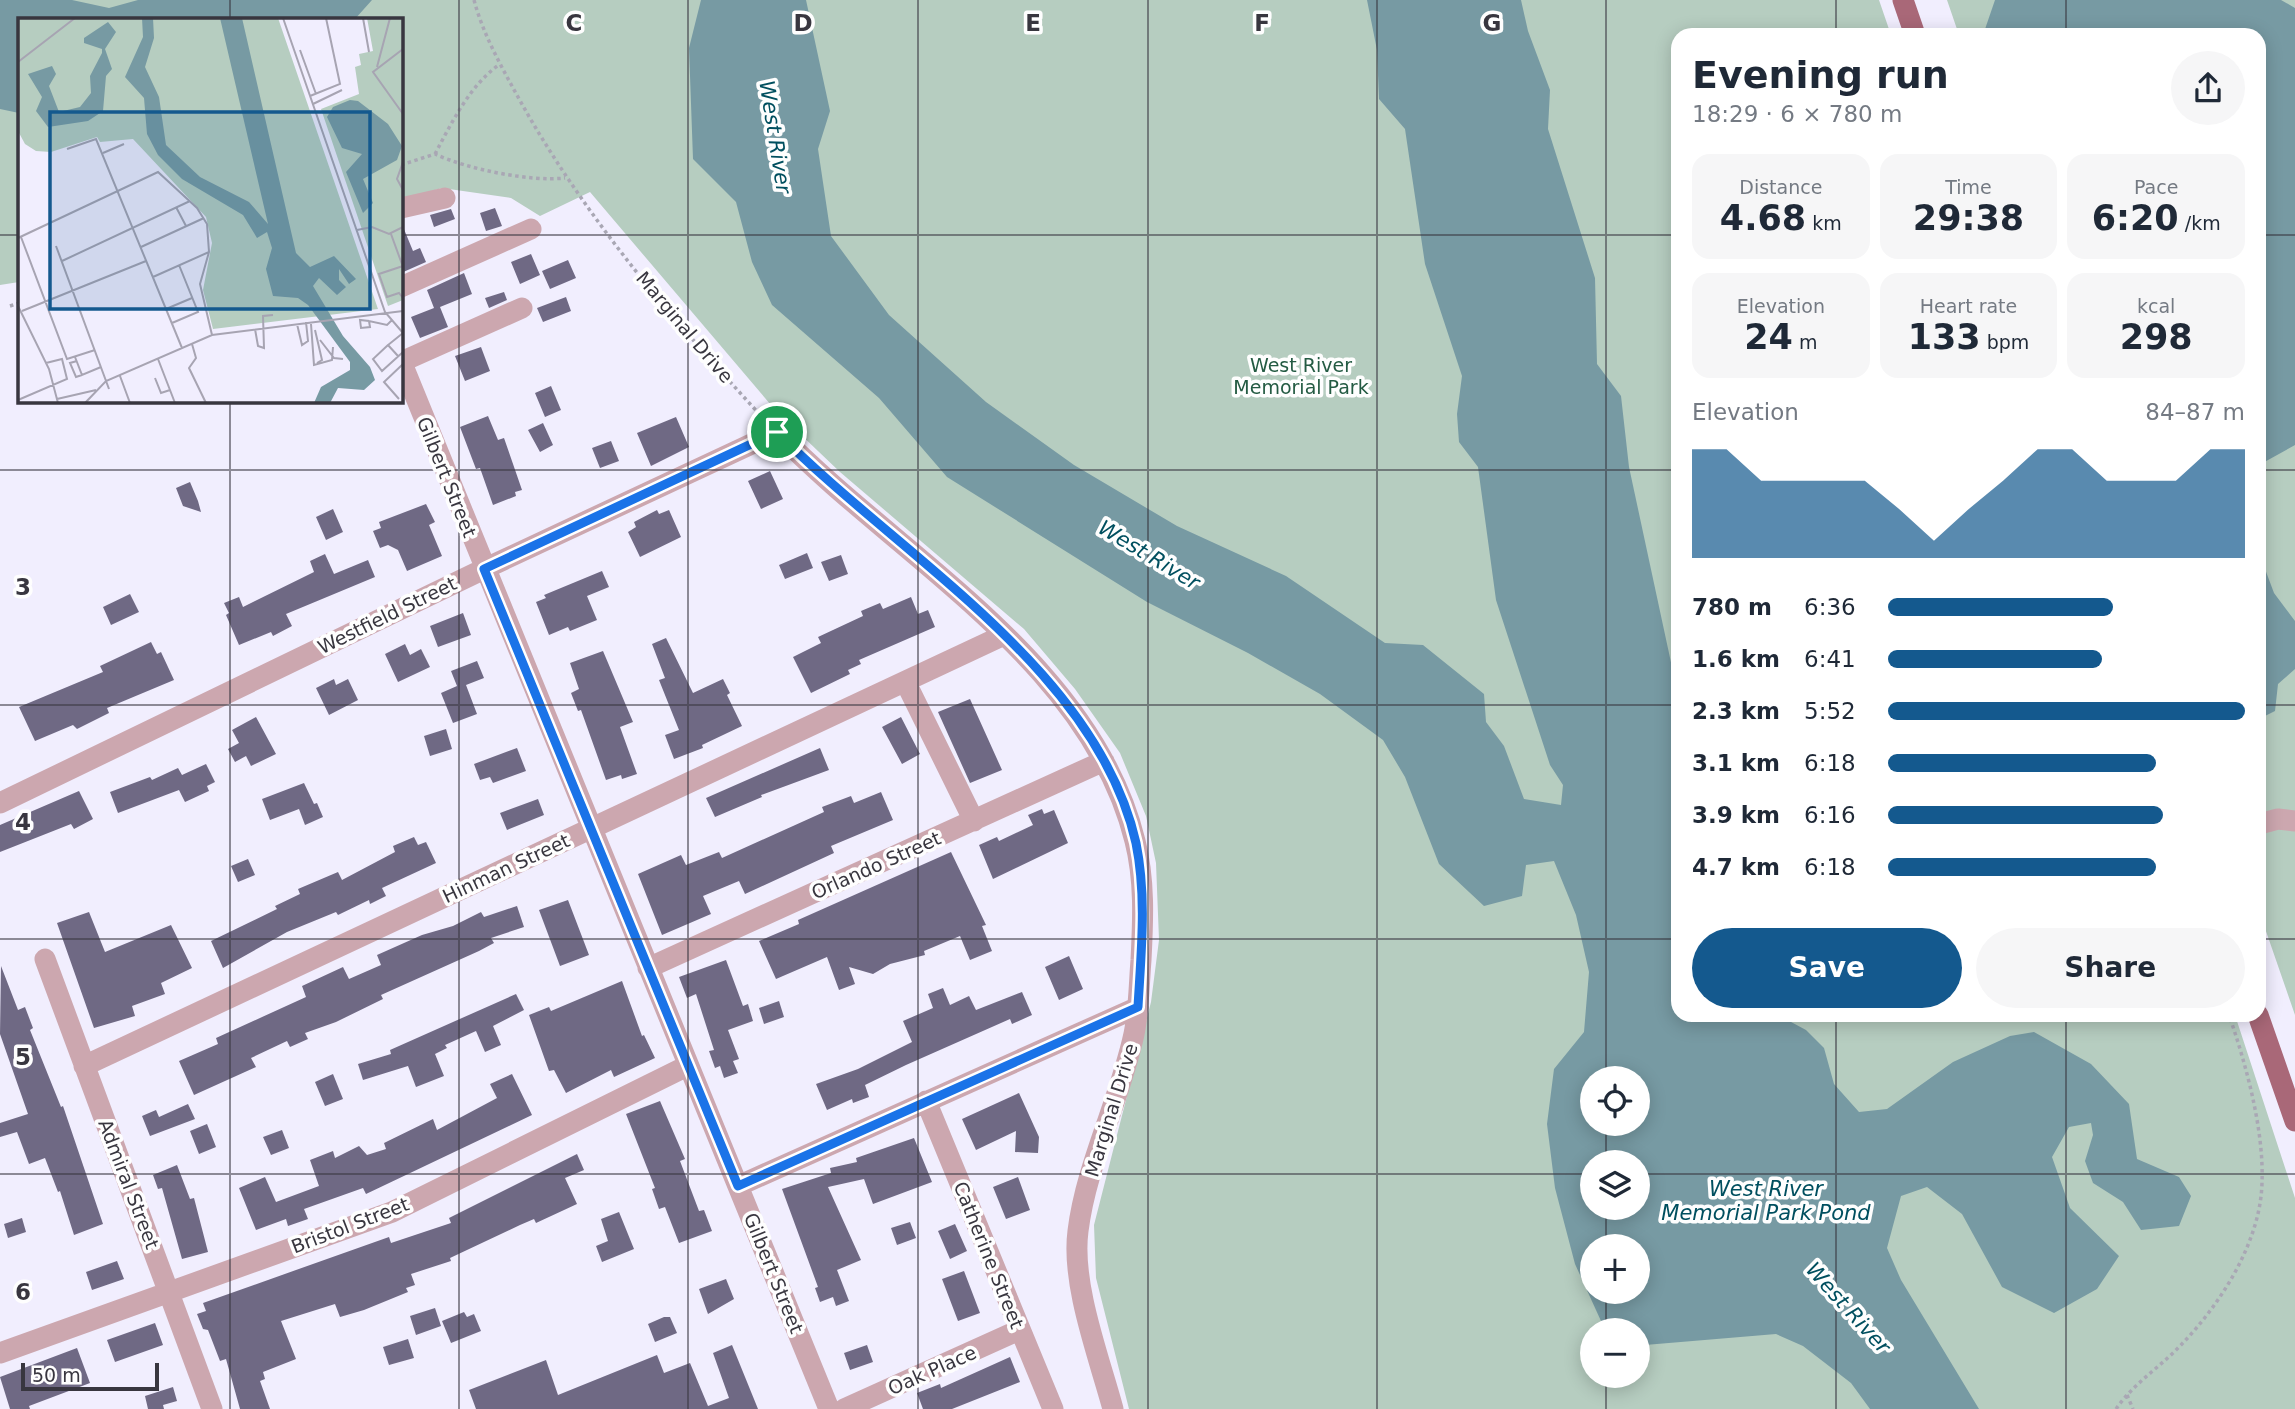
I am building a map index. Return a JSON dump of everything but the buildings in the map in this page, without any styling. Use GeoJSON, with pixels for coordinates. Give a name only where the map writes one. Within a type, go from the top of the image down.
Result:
{"type":"FeatureCollection","features":[{"type":"Feature","properties":{"kind":"main road"},"geometry":{"type":"LineString","coordinates":[[1903,0],[1913,28]]}},
{"type":"Feature","properties":{"kind":"main road"},"geometry":{"type":"LineString","coordinates":[[2260,1022],[2295,1121]]}},
{"type":"Feature","properties":{"kind":"street"},"geometry":{"type":"LineString","coordinates":[[402,208],[445,198]]}},
{"type":"Feature","properties":{"kind":"street"},"geometry":{"type":"LineString","coordinates":[[402,287],[531,229]]}},
{"type":"Feature","properties":{"kind":"street"},"geometry":{"type":"LineString","coordinates":[[402,361],[522,308]]}},
{"type":"Feature","properties":{"kind":"street","name":"Gilbert Street"},"geometry":{"type":"LineString","coordinates":[[402,364],[829,1409]]}},
{"type":"Feature","properties":{"kind":"street","name":"Westfield Street"},"geometry":{"type":"LineString","coordinates":[[0,803],[484,569],[777,432]]}},
{"type":"Feature","properties":{"kind":"street","name":"Marginal Drive"},"geometry":{"type":"LineString","coordinates":[[777,432],[1004,635],[1055,689],[1104,761],[1135,842],[1143,892],[1138,1007],[1121,1081],[1084,1200],[1077,1233],[1079,1268],[1113,1409]]}},
{"type":"Feature","properties":{"kind":"street","name":"Hinman Street"},"geometry":{"type":"LineString","coordinates":[[85,1066],[1004,635]]}},
{"type":"Feature","properties":{"kind":"street"},"geometry":{"type":"LineString","coordinates":[[906,683],[974,821]]}},
{"type":"Feature","properties":{"kind":"street","name":"Orlando Street"},"geometry":{"type":"LineString","coordinates":[[648,968],[1104,761]]}},
{"type":"Feature","properties":{"kind":"street"},"geometry":{"type":"LineString","coordinates":[[2266,823],[2295,821]]}},
{"type":"Feature","properties":{"kind":"street","name":"Admiral Street"},"geometry":{"type":"LineString","coordinates":[[45,959],[212,1409]]}},
{"type":"Feature","properties":{"kind":"street"},"geometry":{"type":"LineString","coordinates":[[738,1186],[1138,1007]]}},
{"type":"Feature","properties":{"kind":"street","name":"Bristol Street"},"geometry":{"type":"LineString","coordinates":[[0,1353],[392,1212],[687,1066]]}},
{"type":"Feature","properties":{"kind":"street","name":"Catherine Street"},"geometry":{"type":"LineString","coordinates":[[926,1101],[1053,1409]]}},
{"type":"Feature","properties":{"kind":"street","name":"Oak Place"},"geometry":{"type":"LineString","coordinates":[[845,1409],[1019,1330]]}},
{"type":"Feature","properties":{"kind":"path","name":"Marginal Drive"},"geometry":{"type":"LineString","coordinates":[[474,0],[500,64],[565,178],[694,340],[777,432]]}},
{"type":"Feature","properties":{"kind":"path"},"geometry":{"type":"LineString","coordinates":[[402,166],[435,154],[471,92],[484,76],[500,64]]}},
{"type":"Feature","properties":{"kind":"path"},"geometry":{"type":"LineString","coordinates":[[435,154],[452,162],[527,178],[565,178]]}},
{"type":"Feature","properties":{"kind":"path"},"geometry":{"type":"LineString","coordinates":[[10,306],[18,303]]}},
{"type":"Feature","properties":{"kind":"path"},"geometry":{"type":"LineString","coordinates":[[2116,1409],[2126,1394],[2180,1346],[2208,1312],[2231,1281],[2249,1245],[2262,1183],[2252,1092],[2231,1022]]}},
{"type":"Feature","properties":{"kind":"path"},"geometry":{"type":"LineString","coordinates":[[2126,1394],[2133,1409]]}},
{"type":"Feature","properties":{"kind":"green space","name":"West River Memorial Park"},"geometry":{"type":"Polygon","coordinates":[[[0,0],[1879,0],[1889,28],[1671,28],[1671,1022],[2237,1022],[2295,1198],[2295,1409],[1129,1409],[1096,1278],[1094,1225],[1151,1002],[1159,940],[1156,863],[1146,816],[1120,753],[1075,689],[1024,629],[840,472],[776,411],[590,192],[540,216],[511,198],[442,188],[402,200],[402,18],[18,18],[18,282],[0,285],[0,0]]]}},
{"type":"Feature","properties":{"kind":"green space"},"geometry":{"type":"Polygon","coordinates":[[[1947,0],[2295,0],[2295,1015],[2266,931],[2266,28],[1957,28],[1947,0]]]}},
{"type":"Feature","properties":{"kind":"water"},"geometry":{"type":"Polygon","coordinates":[[[0,0],[72,0],[109,8],[138,0],[372,0],[356,18],[18,18],[18,113],[0,109],[0,0]]]}},
{"type":"Feature","properties":{"kind":"water","name":"West River Memorial Park Pond"},"geometry":{"type":"Polygon","coordinates":[[[701,0],[806,0],[830,111],[818,149],[831,236],[889,315],[986,402],[1074,465],[1177,526],[1286,576],[1385,643],[1423,645],[1484,694],[1486,722],[1504,746],[1524,799],[1561,805],[1563,785],[1550,765],[1496,600],[1478,467],[1459,442],[1457,414],[1462,376],[1425,264],[1405,129],[1379,99],[1377,50],[1367,0],[1521,0],[1528,31],[1550,90],[1548,129],[1595,278],[1597,364],[1621,396],[1629,467],[1671,662],[1671,1022],[1791,1022],[1806,1030],[1824,1048],[1834,1084],[1859,1112],[1887,1109],[1953,1062],[2010,1036],[2034,1032],[2091,1064],[2129,1104],[2137,1159],[2179,1177],[2191,1196],[2179,1226],[2141,1230],[2123,1202],[2093,1183],[2085,1161],[2093,1135],[2091,1123],[2069,1127],[2052,1157],[2070,1208],[2119,1256],[2097,1289],[2054,1313],[2002,1287],[1962,1214],[1927,1187],[1901,1196],[1887,1248],[1901,1280],[1979,1409],[1870,1409],[1851,1383],[1803,1346],[1776,1334],[1650,1345],[1650,1318],[1600,1318],[1593,1304],[1650,1304],[1650,1234],[1580,1234],[1580,1275],[1555,1188],[1547,1124],[1554,1069],[1584,1032],[1589,972],[1576,915],[1554,861],[1526,865],[1522,896],[1484,906],[1439,864],[1405,777],[1383,740],[1320,694],[1248,653],[1147,602],[947,477],[879,398],[772,305],[752,262],[736,202],[693,159],[689,48],[701,0]]]}},
{"type":"Feature","properties":{"kind":"water"},"geometry":{"type":"Polygon","coordinates":[[[1995,0],[2281,0],[2295,8],[2295,445],[2266,461],[2266,28],[1985,28],[1995,0]]]}},
{"type":"Feature","properties":{"kind":"water"},"geometry":{"type":"Polygon","coordinates":[[[2266,572],[2274,593],[2295,621],[2295,669],[2278,684],[2275,711],[2266,716],[2266,572]]]}},
{"type":"Feature","properties":{"kind":"route"},"geometry":{"type":"LineString","coordinates":[[777,432],[1004,635],[1055,689],[1104,761],[1124,806],[1135,842],[1143,892],[1142,945],[1138,1007],[738,1186],[484,569],[777,432]]}},
{"type":"Feature","properties":{"kind":"water label","name":"West River"},"geometry":{"type":"Point","coordinates":[775,137]}},
{"type":"Feature","properties":{"kind":"water label","name":"West River"},"geometry":{"type":"Point","coordinates":[1149,555]}},
{"type":"Feature","properties":{"kind":"water label","name":"West River"},"geometry":{"type":"Point","coordinates":[1848,1308]}}]}
